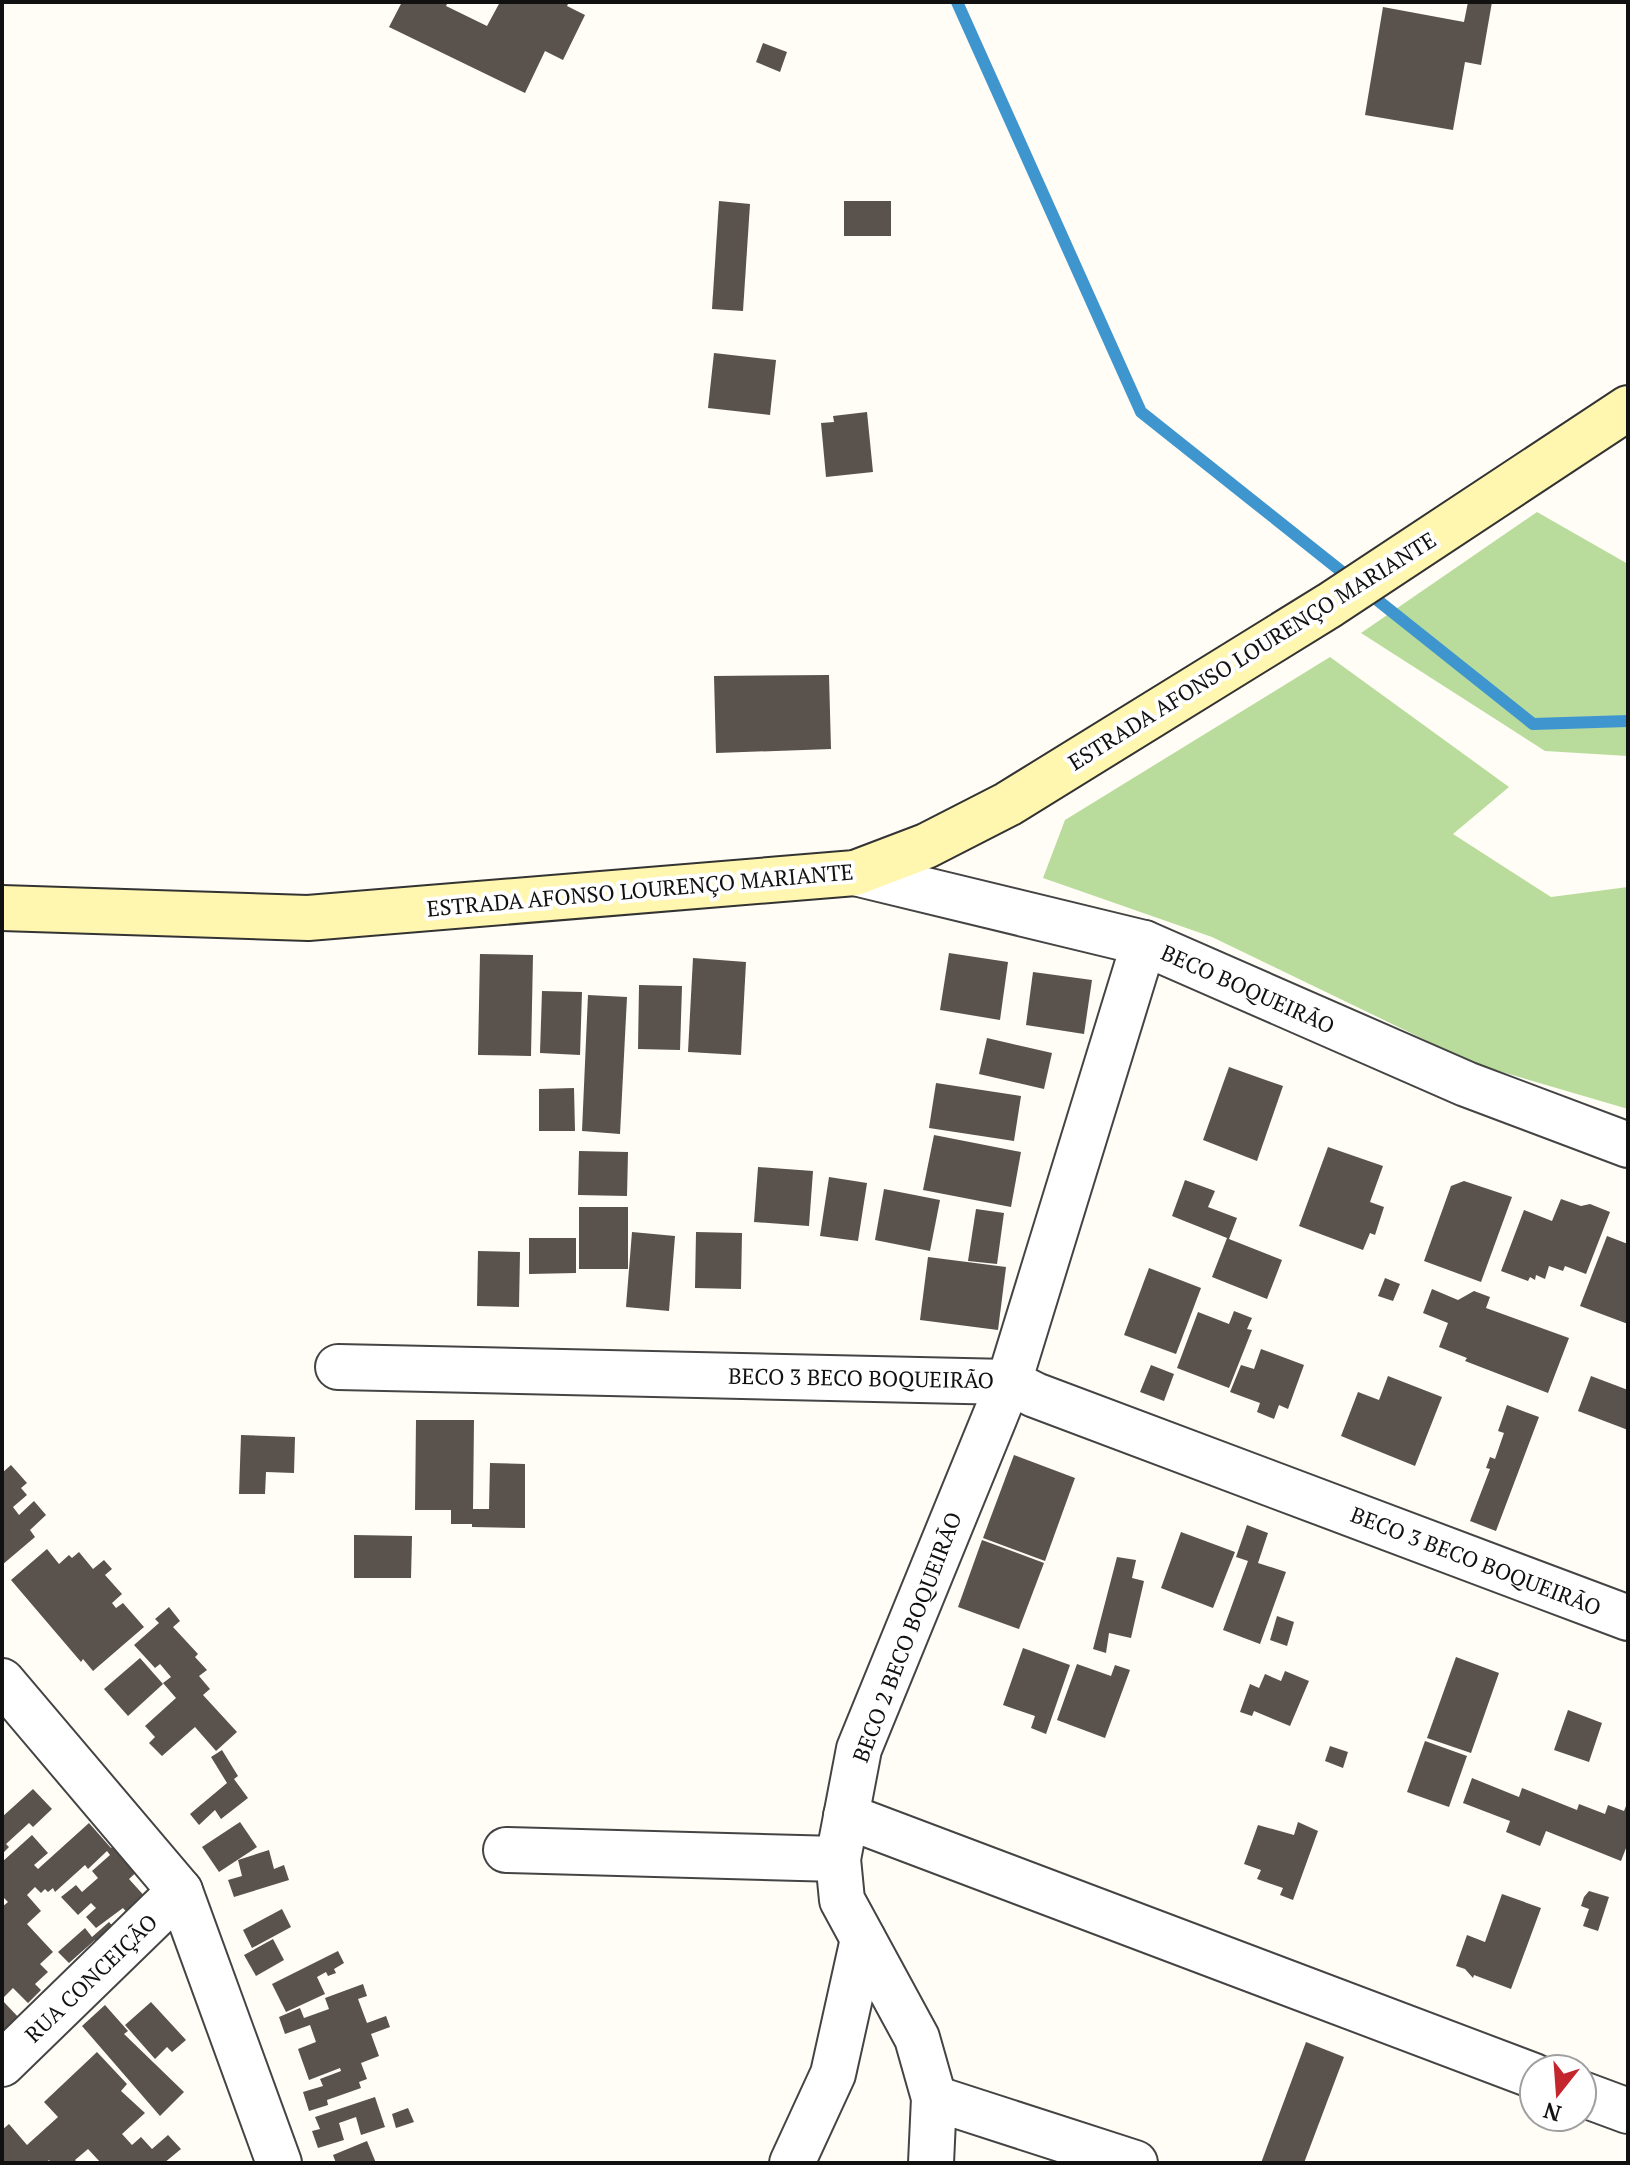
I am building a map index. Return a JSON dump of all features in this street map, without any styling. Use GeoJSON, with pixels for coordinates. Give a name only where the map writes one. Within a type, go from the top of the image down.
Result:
{"type":"FeatureCollection","features":[{"type":"Feature","properties":{"kind":"main road","name":"ESTRADA AFONSO LOURENÇO MARIANTE"},"geometry":{"type":"LineString","coordinates":[[2,908],[308,918],[855,873],[926,846],[1008,804],[1330,605],[1628,408]]}},
{"type":"Feature","properties":{"kind":"street","name":"BECO BOQUEIRÃO"},"geometry":{"type":"LineString","coordinates":[[855,873],[1144,943],[1466,1084],[1628,1145]]}},
{"type":"Feature","properties":{"kind":"street","name":"BECO 2 BECO BOQUEIRÃO"},"geometry":{"type":"LineString","coordinates":[[931,2163],[934,2098],[917,2038],[842,1900],[838,1859],[859,1749],[1009,1382],[1144,943]]}},
{"type":"Feature","properties":{"kind":"street","name":"BECO 3 BECO BOQUEIRÃO"},"geometry":{"type":"LineString","coordinates":[[338,1367],[1009,1382],[1035,1395],[1628,1618]]}},
{"type":"Feature","properties":{"kind":"street"},"geometry":{"type":"LineString","coordinates":[[2,1681],[180,1891],[279,2163]]}},
{"type":"Feature","properties":{"kind":"street"},"geometry":{"type":"LineString","coordinates":[[846,1816],[1518,2070]]}},
{"type":"Feature","properties":{"kind":"street"},"geometry":{"type":"LineString","coordinates":[[506,1850],[838,1859]]}},
{"type":"Feature","properties":{"kind":"street","name":"RUA CONCEIÇÃO"},"geometry":{"type":"LineString","coordinates":[[2,2064],[180,1891]]}},
{"type":"Feature","properties":{"kind":"street"},"geometry":{"type":"LineString","coordinates":[[792,2163],[833,2074],[863,1939]]}},
{"type":"Feature","properties":{"kind":"street"},"geometry":{"type":"LineString","coordinates":[[934,2098],[1135,2163]]}},
{"type":"Feature","properties":{"kind":"street"},"geometry":{"type":"LineString","coordinates":[[1598,2100],[1628,2111]]}},
{"type":"Feature","properties":{"kind":"green space"},"geometry":{"type":"Polygon","coordinates":[[[1537,512],[1628,564],[1628,756],[1545,751],[1361,633],[1537,512]]]}},
{"type":"Feature","properties":{"kind":"green space"},"geometry":{"type":"Polygon","coordinates":[[[1330,657],[1509,787],[1453,834],[1551,897],[1628,887],[1628,1109],[1475,1064],[1212,937],[1043,878],[1065,820],[1330,657]]]}},
{"type":"Feature","properties":{"kind":"building"},"geometry":{"type":"Polygon","coordinates":[[[402,2],[448,2],[446,6],[487,26],[500,2],[569,2],[567,6],[585,15],[563,60],[545,51],[525,93],[389,27],[402,2]]]}},
{"type":"Feature","properties":{"kind":"building"},"geometry":{"type":"Polygon","coordinates":[[[1468,2],[1492,2],[1481,65],[1465,62],[1453,130],[1365,115],[1383,7],[1464,22],[1468,2]]]}},
{"type":"Feature","properties":{"kind":"building"},"geometry":{"type":"Polygon","coordinates":[[[763,43],[787,52],[780,72],[756,62],[763,43]]]}},
{"type":"Feature","properties":{"kind":"building"},"geometry":{"type":"Polygon","coordinates":[[[719,201],[750,204],[743,311],[712,309],[719,201]]]}},
{"type":"Feature","properties":{"kind":"building"},"geometry":{"type":"Polygon","coordinates":[[[844,201],[891,201],[891,236],[844,236],[844,201]]]}},
{"type":"Feature","properties":{"kind":"building"},"geometry":{"type":"Polygon","coordinates":[[[714,353],[776,360],[770,415],[708,408],[714,353]]]}},
{"type":"Feature","properties":{"kind":"building"},"geometry":{"type":"Polygon","coordinates":[[[867,412],[873,472],[826,477],[821,423],[834,422],[833,416],[867,412]]]}},
{"type":"Feature","properties":{"kind":"building"},"geometry":{"type":"Polygon","coordinates":[[[829,675],[831,749],[716,753],[714,676],[829,675]]]}},
{"type":"Feature","properties":{"kind":"building"},"geometry":{"type":"Polygon","coordinates":[[[949,953],[1008,962],[1000,1020],[940,1010],[949,953]]]}},
{"type":"Feature","properties":{"kind":"building"},"geometry":{"type":"Polygon","coordinates":[[[480,954],[533,955],[531,1056],[478,1055],[480,954]]]}},
{"type":"Feature","properties":{"kind":"building"},"geometry":{"type":"Polygon","coordinates":[[[693,958],[746,962],[741,1055],[688,1052],[693,958]]]}},
{"type":"Feature","properties":{"kind":"building"},"geometry":{"type":"Polygon","coordinates":[[[1033,972],[1092,980],[1084,1034],[1026,1025],[1033,972]]]}},
{"type":"Feature","properties":{"kind":"building"},"geometry":{"type":"Polygon","coordinates":[[[639,985],[682,986],[680,1050],[638,1049],[639,985]]]}},
{"type":"Feature","properties":{"kind":"building"},"geometry":{"type":"Polygon","coordinates":[[[542,991],[582,992],[580,1055],[540,1053],[542,991]]]}},
{"type":"Feature","properties":{"kind":"building"},"geometry":{"type":"Polygon","coordinates":[[[588,995],[627,997],[620,1134],[582,1131],[588,995]]]}},
{"type":"Feature","properties":{"kind":"building"},"geometry":{"type":"Polygon","coordinates":[[[987,1038],[1052,1053],[1044,1089],[979,1074],[987,1038]]]}},
{"type":"Feature","properties":{"kind":"building"},"geometry":{"type":"Polygon","coordinates":[[[1229,1067],[1283,1086],[1257,1161],[1203,1140],[1229,1067]]]}},
{"type":"Feature","properties":{"kind":"building"},"geometry":{"type":"Polygon","coordinates":[[[936,1083],[1021,1096],[1014,1141],[929,1128],[936,1083]]]}},
{"type":"Feature","properties":{"kind":"building"},"geometry":{"type":"Polygon","coordinates":[[[574,1088],[575,1131],[539,1131],[539,1089],[574,1088]]]}},
{"type":"Feature","properties":{"kind":"building"},"geometry":{"type":"Polygon","coordinates":[[[934,1135],[1021,1152],[1011,1207],[923,1190],[934,1135]]]}},
{"type":"Feature","properties":{"kind":"building"},"geometry":{"type":"Polygon","coordinates":[[[1328,1147],[1383,1166],[1370,1202],[1384,1207],[1375,1235],[1370,1233],[1363,1250],[1299,1226],[1328,1147]]]}},
{"type":"Feature","properties":{"kind":"building"},"geometry":{"type":"Polygon","coordinates":[[[579,1151],[628,1152],[627,1196],[578,1195],[579,1151]]]}},
{"type":"Feature","properties":{"kind":"building"},"geometry":{"type":"Polygon","coordinates":[[[758,1167],[813,1171],[809,1226],[754,1222],[758,1167]]]}},
{"type":"Feature","properties":{"kind":"building"},"geometry":{"type":"Polygon","coordinates":[[[829,1177],[867,1183],[858,1241],[820,1236],[829,1177]]]}},
{"type":"Feature","properties":{"kind":"building"},"geometry":{"type":"Polygon","coordinates":[[[1185,1180],[1215,1191],[1208,1207],[1237,1218],[1229,1239],[1282,1260],[1267,1299],[1212,1277],[1227,1238],[1172,1216],[1185,1180]]]}},
{"type":"Feature","properties":{"kind":"building"},"geometry":{"type":"Polygon","coordinates":[[[1464,1181],[1512,1197],[1481,1282],[1424,1261],[1451,1186],[1464,1181]]]}},
{"type":"Feature","properties":{"kind":"building"},"geometry":{"type":"Polygon","coordinates":[[[884,1189],[940,1200],[930,1251],[875,1240],[884,1189]]]}},
{"type":"Feature","properties":{"kind":"building"},"geometry":{"type":"Polygon","coordinates":[[[1561,1199],[1581,1206],[1590,1204],[1610,1212],[1586,1274],[1565,1266],[1563,1271],[1549,1266],[1545,1279],[1536,1275],[1535,1280],[1530,1277],[1528,1281],[1501,1271],[1524,1210],[1552,1221],[1561,1199]]]}},
{"type":"Feature","properties":{"kind":"building"},"geometry":{"type":"Polygon","coordinates":[[[579,1207],[628,1207],[628,1269],[579,1269],[579,1207]]]}},
{"type":"Feature","properties":{"kind":"building"},"geometry":{"type":"Polygon","coordinates":[[[976,1209],[1004,1213],[997,1264],[968,1261],[976,1209]]]}},
{"type":"Feature","properties":{"kind":"building"},"geometry":{"type":"Polygon","coordinates":[[[632,1232],[675,1236],[669,1311],[626,1307],[632,1232]]]}},
{"type":"Feature","properties":{"kind":"building"},"geometry":{"type":"Polygon","coordinates":[[[696,1232],[742,1233],[741,1289],[695,1288],[696,1232]]]}},
{"type":"Feature","properties":{"kind":"building"},"geometry":{"type":"Polygon","coordinates":[[[1607,1236],[1628,1244],[1628,1324],[1580,1306],[1607,1236]]]}},
{"type":"Feature","properties":{"kind":"building"},"geometry":{"type":"Polygon","coordinates":[[[529,1238],[576,1238],[576,1273],[529,1274],[529,1238]]]}},
{"type":"Feature","properties":{"kind":"building"},"geometry":{"type":"Polygon","coordinates":[[[478,1251],[520,1252],[519,1307],[477,1306],[478,1251]]]}},
{"type":"Feature","properties":{"kind":"building"},"geometry":{"type":"Polygon","coordinates":[[[928,1257],[1006,1267],[998,1330],[920,1320],[928,1257]]]}},
{"type":"Feature","properties":{"kind":"building"},"geometry":{"type":"Polygon","coordinates":[[[1149,1268],[1201,1288],[1176,1354],[1124,1335],[1149,1268]]]}},
{"type":"Feature","properties":{"kind":"building"},"geometry":{"type":"Polygon","coordinates":[[[1385,1278],[1400,1284],[1393,1301],[1378,1296],[1385,1278]]]}},
{"type":"Feature","properties":{"kind":"building"},"geometry":{"type":"Polygon","coordinates":[[[1432,1289],[1458,1300],[1474,1291],[1490,1297],[1486,1308],[1569,1338],[1548,1393],[1465,1361],[1467,1358],[1439,1347],[1448,1323],[1423,1313],[1432,1289]]]}},
{"type":"Feature","properties":{"kind":"building"},"geometry":{"type":"Polygon","coordinates":[[[1234,1311],[1252,1318],[1247,1329],[1252,1330],[1229,1388],[1177,1368],[1198,1312],[1229,1324],[1234,1311]]]}},
{"type":"Feature","properties":{"kind":"building"},"geometry":{"type":"Polygon","coordinates":[[[1261,1349],[1304,1365],[1288,1409],[1279,1405],[1274,1419],[1257,1412],[1260,1403],[1230,1392],[1241,1365],[1254,1369],[1261,1349]]]}},
{"type":"Feature","properties":{"kind":"building"},"geometry":{"type":"Polygon","coordinates":[[[1151,1365],[1174,1374],[1164,1401],[1140,1392],[1151,1365]]]}},
{"type":"Feature","properties":{"kind":"building"},"geometry":{"type":"Polygon","coordinates":[[[1388,1376],[1442,1397],[1415,1466],[1341,1436],[1358,1392],[1379,1400],[1388,1376]]]}},
{"type":"Feature","properties":{"kind":"building"},"geometry":{"type":"Polygon","coordinates":[[[1591,1376],[1628,1390],[1628,1430],[1578,1411],[1591,1376]]]}},
{"type":"Feature","properties":{"kind":"building"},"geometry":{"type":"Polygon","coordinates":[[[1507,1405],[1539,1417],[1496,1531],[1470,1521],[1490,1469],[1486,1468],[1490,1457],[1495,1459],[1504,1433],[1498,1431],[1507,1405]]]}},
{"type":"Feature","properties":{"kind":"building"},"geometry":{"type":"Polygon","coordinates":[[[416,1420],[474,1420],[473,1509],[489,1509],[490,1463],[525,1464],[525,1528],[451,1524],[451,1510],[415,1510],[416,1420]]]}},
{"type":"Feature","properties":{"kind":"building"},"geometry":{"type":"Polygon","coordinates":[[[241,1435],[295,1437],[294,1473],[266,1472],[265,1494],[239,1494],[241,1435]]]}},
{"type":"Feature","properties":{"kind":"building"},"geometry":{"type":"Polygon","coordinates":[[[1014,1455],[1075,1478],[1045,1561],[983,1538],[1014,1455]]]}},
{"type":"Feature","properties":{"kind":"building"},"geometry":{"type":"Polygon","coordinates":[[[11,1465],[27,1483],[21,1488],[27,1495],[13,1507],[19,1515],[34,1501],[46,1515],[30,1530],[35,1537],[2,1565],[2,1473],[11,1465]]]}},
{"type":"Feature","properties":{"kind":"building"},"geometry":{"type":"Polygon","coordinates":[[[1247,1525],[1268,1533],[1258,1563],[1286,1572],[1260,1644],[1223,1630],[1248,1561],[1236,1557],[1247,1525]]]}},
{"type":"Feature","properties":{"kind":"building"},"geometry":{"type":"Polygon","coordinates":[[[1181,1532],[1235,1552],[1213,1608],[1161,1588],[1181,1532]]]}},
{"type":"Feature","properties":{"kind":"building"},"geometry":{"type":"Polygon","coordinates":[[[354,1535],[412,1536],[411,1578],[354,1578],[354,1535]]]}},
{"type":"Feature","properties":{"kind":"building"},"geometry":{"type":"Polygon","coordinates":[[[982,1540],[1044,1563],[1019,1629],[958,1607],[982,1540]]]}},
{"type":"Feature","properties":{"kind":"building"},"geometry":{"type":"Polygon","coordinates":[[[47,1549],[59,1564],[69,1555],[72,1558],[79,1552],[93,1569],[104,1560],[112,1569],[105,1575],[122,1594],[112,1603],[116,1608],[123,1603],[144,1627],[93,1671],[83,1659],[81,1662],[11,1580],[47,1549]]]}},
{"type":"Feature","properties":{"kind":"building"},"geometry":{"type":"Polygon","coordinates":[[[1117,1557],[1136,1560],[1132,1578],[1144,1581],[1131,1638],[1109,1633],[1106,1653],[1093,1649],[1117,1557]]]}},
{"type":"Feature","properties":{"kind":"building"},"geometry":{"type":"Polygon","coordinates":[[[169,1607],[180,1621],[173,1627],[198,1654],[195,1657],[207,1670],[199,1676],[210,1689],[203,1695],[237,1732],[216,1751],[195,1727],[162,1756],[149,1743],[155,1737],[145,1726],[176,1698],[163,1683],[171,1677],[160,1664],[155,1668],[134,1645],[159,1623],[155,1619],[169,1607]]]}},
{"type":"Feature","properties":{"kind":"building"},"geometry":{"type":"Polygon","coordinates":[[[1277,1616],[1294,1622],[1287,1646],[1270,1640],[1277,1616]]]}},
{"type":"Feature","properties":{"kind":"building"},"geometry":{"type":"Polygon","coordinates":[[[1023,1648],[1070,1665],[1046,1734],[1031,1728],[1035,1716],[1003,1705],[1023,1648]]]}},
{"type":"Feature","properties":{"kind":"building"},"geometry":{"type":"Polygon","coordinates":[[[1456,1657],[1499,1673],[1471,1753],[1427,1738],[1456,1657]]]}},
{"type":"Feature","properties":{"kind":"building"},"geometry":{"type":"Polygon","coordinates":[[[140,1658],[163,1684],[128,1716],[104,1689],[140,1658]]]}},
{"type":"Feature","properties":{"kind":"building"},"geometry":{"type":"Polygon","coordinates":[[[1077,1664],[1111,1676],[1115,1665],[1130,1670],[1105,1738],[1057,1720],[1077,1664]]]}},
{"type":"Feature","properties":{"kind":"building"},"geometry":{"type":"Polygon","coordinates":[[[1285,1671],[1309,1681],[1290,1726],[1254,1711],[1252,1716],[1240,1712],[1250,1684],[1259,1688],[1265,1674],[1281,1681],[1285,1671]]]}},
{"type":"Feature","properties":{"kind":"building"},"geometry":{"type":"Polygon","coordinates":[[[1568,1710],[1602,1723],[1589,1762],[1554,1750],[1568,1710]]]}},
{"type":"Feature","properties":{"kind":"building"},"geometry":{"type":"Polygon","coordinates":[[[1425,1741],[1467,1756],[1449,1807],[1407,1792],[1425,1741]]]}},
{"type":"Feature","properties":{"kind":"building"},"geometry":{"type":"Polygon","coordinates":[[[1330,1746],[1348,1752],[1343,1768],[1325,1761],[1330,1746]]]}},
{"type":"Feature","properties":{"kind":"building"},"geometry":{"type":"Polygon","coordinates":[[[222,1750],[238,1776],[234,1779],[248,1798],[221,1819],[215,1810],[199,1825],[190,1814],[227,1783],[211,1757],[222,1750]]]}},
{"type":"Feature","properties":{"kind":"building"},"geometry":{"type":"Polygon","coordinates":[[[1472,1778],[1519,1797],[1522,1788],[1577,1810],[1579,1804],[1605,1814],[1608,1805],[1624,1811],[1628,1801],[1628,1843],[1621,1861],[1546,1831],[1540,1846],[1506,1832],[1510,1821],[1463,1803],[1472,1778]]]}},
{"type":"Feature","properties":{"kind":"building"},"geometry":{"type":"Polygon","coordinates":[[[33,1789],[52,1809],[33,1827],[29,1823],[6,1844],[9,1847],[2,1854],[2,1817],[33,1789]]]}},
{"type":"Feature","properties":{"kind":"building"},"geometry":{"type":"Polygon","coordinates":[[[240,1822],[257,1847],[219,1872],[202,1847],[240,1822]]]}},
{"type":"Feature","properties":{"kind":"building"},"geometry":{"type":"Polygon","coordinates":[[[1298,1822],[1318,1831],[1293,1900],[1280,1895],[1283,1888],[1257,1879],[1261,1870],[1244,1864],[1258,1825],[1294,1835],[1298,1822]]]}},
{"type":"Feature","properties":{"kind":"building"},"geometry":{"type":"Polygon","coordinates":[[[89,1823],[111,1848],[122,1837],[144,1865],[129,1879],[148,1900],[130,1916],[123,1908],[96,1928],[86,1917],[96,1908],[91,1903],[78,1915],[61,1897],[76,1885],[82,1892],[98,1878],[92,1871],[110,1855],[107,1851],[88,1869],[85,1865],[55,1892],[53,1888],[41,1893],[35,1887],[27,1895],[41,1911],[27,1924],[53,1952],[40,1964],[48,1972],[35,1984],[41,1990],[28,2003],[13,1988],[2,1999],[2,1907],[8,1902],[2,1896],[2,1862],[32,1835],[48,1853],[34,1865],[38,1869],[89,1823]]]}},
{"type":"Feature","properties":{"kind":"building"},"geometry":{"type":"Polygon","coordinates":[[[269,1850],[274,1869],[284,1865],[289,1880],[234,1897],[228,1880],[242,1876],[238,1860],[269,1850]]]}},
{"type":"Feature","properties":{"kind":"building"},"geometry":{"type":"Polygon","coordinates":[[[1589,1891],[1609,1897],[1598,1931],[1583,1926],[1589,1909],[1581,1906],[1589,1891]]]}},
{"type":"Feature","properties":{"kind":"building"},"geometry":{"type":"Polygon","coordinates":[[[1502,1894],[1541,1908],[1511,1989],[1474,1975],[1473,1978],[1465,1969],[1456,1966],[1467,1935],[1485,1942],[1502,1894]]]}},
{"type":"Feature","properties":{"kind":"building"},"geometry":{"type":"Polygon","coordinates":[[[282,1909],[291,1927],[252,1948],[243,1930],[282,1909]]]}},
{"type":"Feature","properties":{"kind":"building"},"geometry":{"type":"Polygon","coordinates":[[[109,1922],[117,1931],[100,1946],[95,1940],[69,1963],[58,1952],[85,1928],[92,1937],[109,1922]]]}},
{"type":"Feature","properties":{"kind":"building"},"geometry":{"type":"Polygon","coordinates":[[[273,1939],[284,1960],[256,1976],[244,1955],[273,1939]]]}},
{"type":"Feature","properties":{"kind":"building"},"geometry":{"type":"Polygon","coordinates":[[[338,1951],[344,1963],[334,1969],[336,1973],[328,1976],[326,1972],[317,1977],[325,1994],[286,2012],[272,1984],[338,1951]]]}},
{"type":"Feature","properties":{"kind":"building"},"geometry":{"type":"Polygon","coordinates":[[[363,1984],[367,1996],[358,1999],[367,2023],[386,2016],[390,2027],[371,2034],[379,2056],[361,2063],[367,2079],[359,2082],[361,2088],[327,2100],[328,2105],[309,2111],[303,2092],[323,2086],[320,2079],[341,2071],[340,2068],[309,2080],[298,2049],[316,2042],[310,2025],[285,2034],[279,2017],[300,2008],[304,2018],[329,2009],[325,1998],[363,1984]]]}},
{"type":"Feature","properties":{"kind":"building"},"geometry":{"type":"Polygon","coordinates":[[[2,2000],[21,2020],[5,2035],[2,2032],[2,2000]]]}},
{"type":"Feature","properties":{"kind":"building"},"geometry":{"type":"Polygon","coordinates":[[[151,2002],[186,2040],[172,2052],[167,2047],[155,2059],[125,2025],[151,2002]]]}},
{"type":"Feature","properties":{"kind":"building"},"geometry":{"type":"Polygon","coordinates":[[[105,2005],[128,2031],[124,2034],[184,2092],[160,2116],[82,2026],[105,2005]]]}},
{"type":"Feature","properties":{"kind":"building"},"geometry":{"type":"Polygon","coordinates":[[[1306,2042],[1344,2057],[1304,2163],[1261,2163],[1306,2042]]]}},
{"type":"Feature","properties":{"kind":"building"},"geometry":{"type":"Polygon","coordinates":[[[97,2052],[127,2084],[121,2091],[145,2113],[122,2134],[132,2145],[141,2137],[152,2149],[168,2135],[181,2149],[164,2163],[101,2163],[88,2149],[75,2160],[78,2163],[51,2163],[49,2160],[46,2163],[2,2163],[2,2130],[9,2124],[27,2145],[58,2117],[44,2102],[97,2052]]]}},
{"type":"Feature","properties":{"kind":"building"},"geometry":{"type":"Polygon","coordinates":[[[375,2097],[385,2127],[361,2135],[356,2117],[339,2123],[344,2140],[318,2148],[312,2131],[320,2129],[315,2117],[375,2097]]]}},
{"type":"Feature","properties":{"kind":"building"},"geometry":{"type":"Polygon","coordinates":[[[408,2108],[414,2122],[396,2128],[392,2114],[408,2108]]]}},
{"type":"Feature","properties":{"kind":"building"},"geometry":{"type":"Polygon","coordinates":[[[367,2141],[376,2163],[336,2163],[333,2155],[367,2141]]]}},
{"type":"Feature","properties":{"kind":"waterway"},"geometry":{"type":"LineString","coordinates":[[957,2],[1141,412],[1351,579]]}},
{"type":"Feature","properties":{"kind":"waterway"},"geometry":{"type":"LineString","coordinates":[[1366,591],[1533,724],[1628,721]]}}]}
